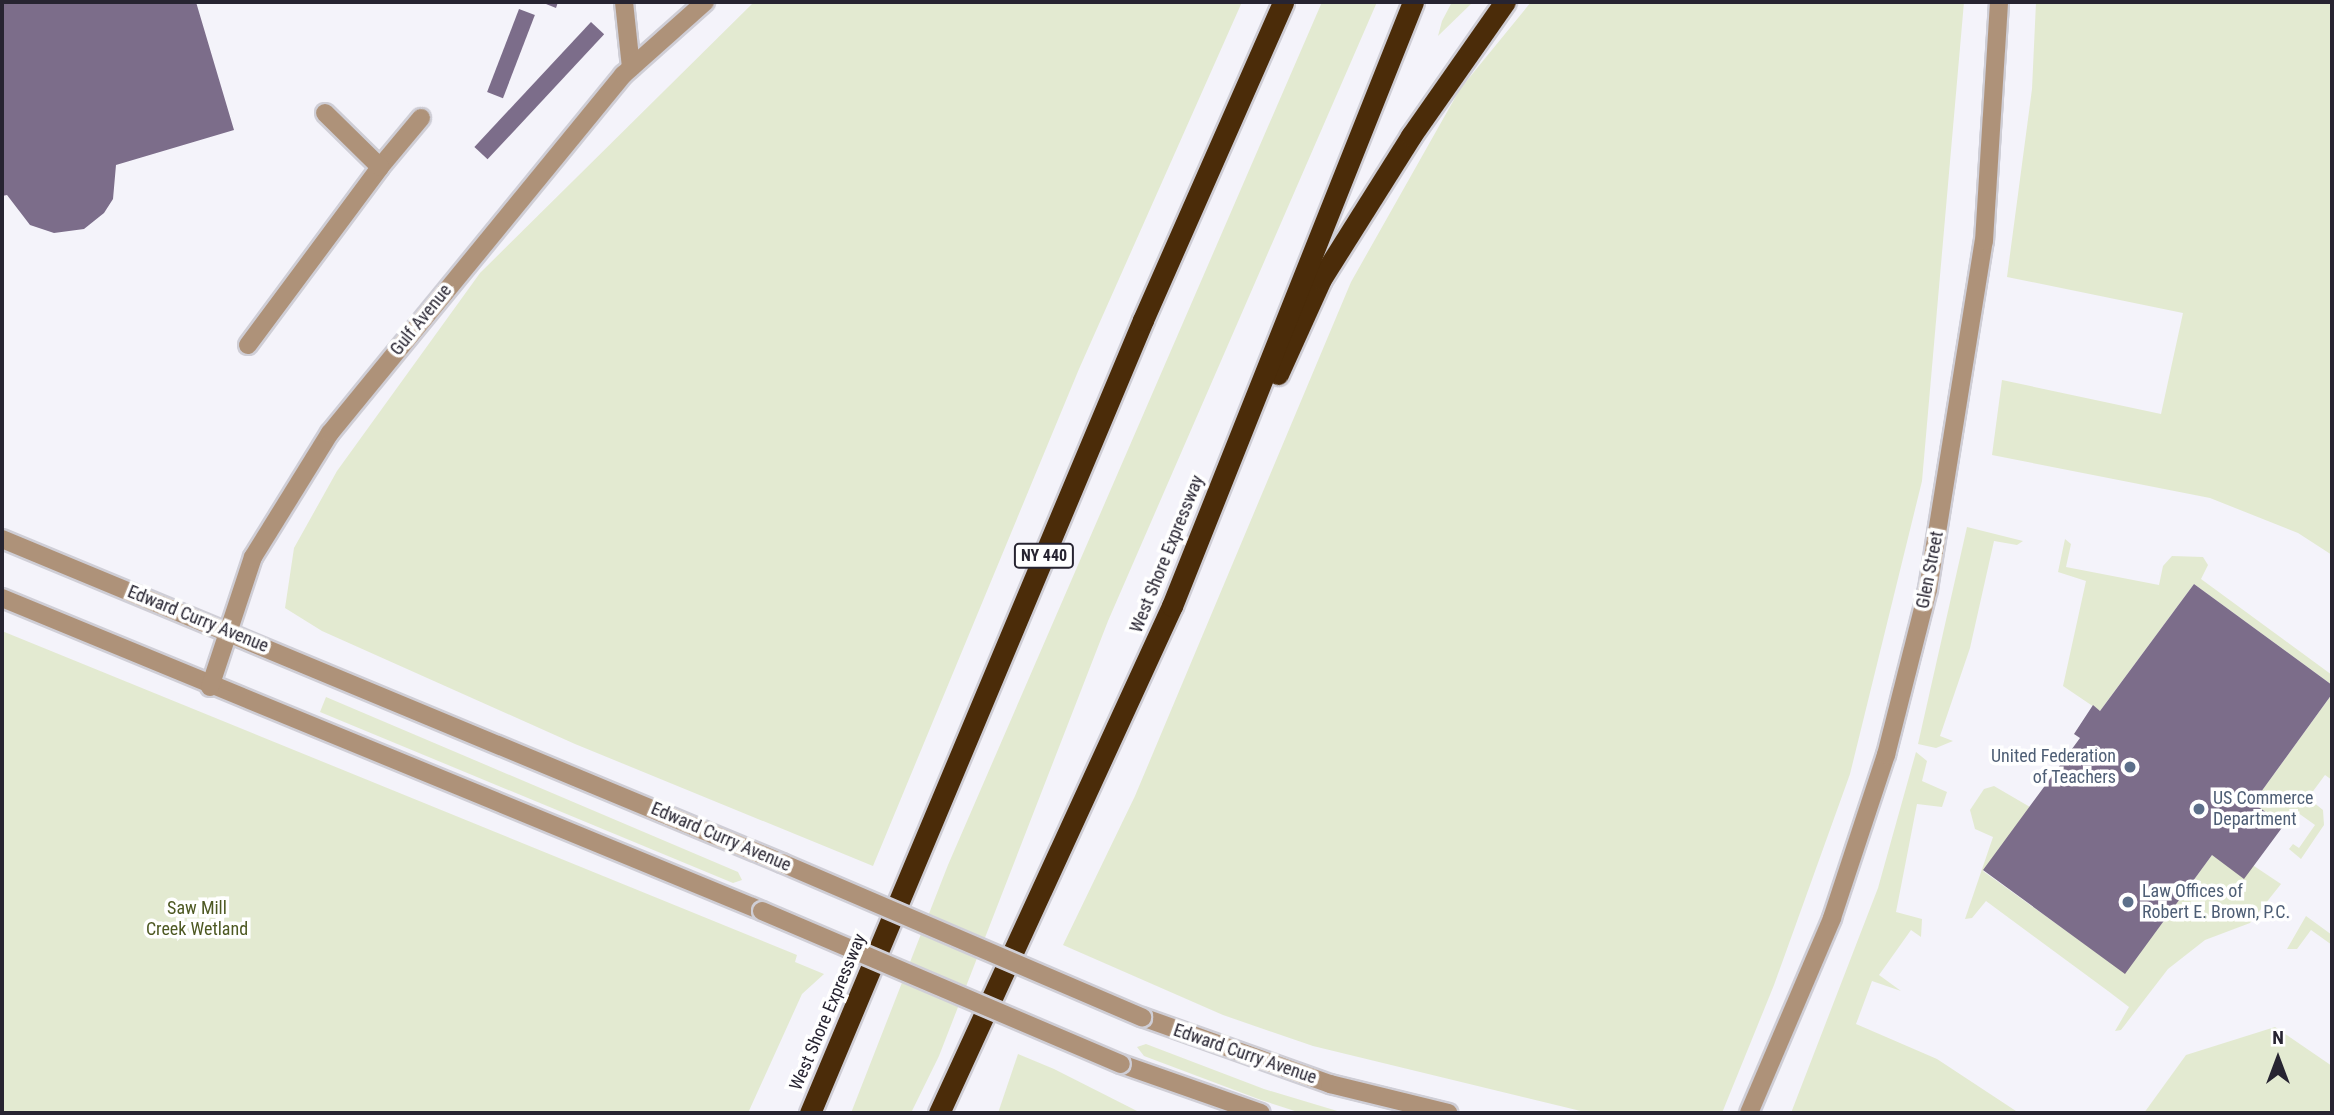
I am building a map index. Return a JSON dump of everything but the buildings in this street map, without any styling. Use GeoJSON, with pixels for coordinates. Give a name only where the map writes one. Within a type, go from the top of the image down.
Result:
{"type":"FeatureCollection","features":[{"type":"Feature","properties":{"kind":"highway","name":"West Shore Expressway"},"geometry":{"type":"LineString","coordinates":[[810,1113],[1143,320],[1283,2]]}},
{"type":"Feature","properties":{"kind":"highway","name":"West Shore Expressway"},"geometry":{"type":"LineString","coordinates":[[939,1113],[1172,606],[1413,2]]}},
{"type":"Feature","properties":{"kind":"highway"},"geometry":{"type":"LineString","coordinates":[[1172,606],[1321,279],[1411,136],[1505,2]]}},
{"type":"Feature","properties":{"kind":"street"},"geometry":{"type":"LineString","coordinates":[[624,2],[631,68]]}},
{"type":"Feature","properties":{"kind":"street","name":"Gulf Avenue"},"geometry":{"type":"LineString","coordinates":[[210,687],[253,557],[330,433],[631,68],[705,2]]}},
{"type":"Feature","properties":{"kind":"street","name":"Glen Street"},"geometry":{"type":"LineString","coordinates":[[1749,1113],[1832,918],[1886,755],[1928,589],[1984,241],[1999,2]]}},
{"type":"Feature","properties":{"kind":"street"},"geometry":{"type":"LineString","coordinates":[[325,113],[380,167]]}},
{"type":"Feature","properties":{"kind":"street"},"geometry":{"type":"LineString","coordinates":[[248,345],[380,167],[421,118]]}},
{"type":"Feature","properties":{"kind":"street","name":"Edward Curry Avenue"},"geometry":{"type":"LineString","coordinates":[[2,539],[782,863],[1142,1017],[1330,1084],[1448,1113]]}},
{"type":"Feature","properties":{"kind":"street"},"geometry":{"type":"LineString","coordinates":[[2,598],[210,687],[762,911],[1121,1065],[1261,1113]]}},
{"type":"Feature","properties":{"kind":"green space"},"geometry":{"type":"Polygon","coordinates":[[[754,2],[1242,2],[1079,369],[873,866],[575,744],[322,631],[285,608],[294,548],[337,471],[480,273],[754,2]]]}},
{"type":"Feature","properties":{"kind":"green space"},"geometry":{"type":"Polygon","coordinates":[[[1322,2],[1377,2],[1108,621],[939,1056],[911,1113],[851,1113],[948,865],[1322,2]]]}},
{"type":"Feature","properties":{"kind":"green space"},"geometry":{"type":"Polygon","coordinates":[[[1452,2],[1473,2],[1438,36],[1442,21],[1452,2]]]}},
{"type":"Feature","properties":{"kind":"green space"},"geometry":{"type":"Polygon","coordinates":[[[1531,2],[1964,2],[1922,481],[1850,774],[1774,985],[1722,1113],[1589,1113],[1313,1046],[1223,1015],[1063,945],[1135,796],[1351,282],[1460,89],[1531,2]]]}},
{"type":"Feature","properties":{"kind":"green space"},"geometry":{"type":"Polygon","coordinates":[[[2036,2],[2332,2],[2332,555],[2298,533],[2210,498],[1992,455],[2002,380],[2161,414],[2183,313],[2007,277],[2032,89],[2036,2]]]}},
{"type":"Feature","properties":{"kind":"green space"},"geometry":{"type":"Polygon","coordinates":[[[1967,527],[2023,541],[2017,545],[1994,541],[1970,648],[1940,736],[1953,741],[1936,748],[1918,744],[1967,527]]]}},
{"type":"Feature","properties":{"kind":"green space"},"geometry":{"type":"Polygon","coordinates":[[[2065,539],[2071,544],[2066,567],[2159,585],[2163,566],[2172,556],[2203,557],[2208,565],[2201,579],[2332,675],[2332,685],[2194,584],[2100,711],[2063,686],[2086,581],[2058,572],[2065,539]]]}},
{"type":"Feature","properties":{"kind":"green space","name":"Saw Mill Creek Wetland"},"geometry":{"type":"Polygon","coordinates":[[[2,631],[797,955],[795,962],[824,974],[802,994],[748,1113],[2,1113],[2,631]]]}},
{"type":"Feature","properties":{"kind":"green space"},"geometry":{"type":"Polygon","coordinates":[[[2332,694],[2332,780],[2325,775],[2308,798],[2323,810],[2324,825],[2301,859],[2289,849],[2293,844],[2299,848],[2315,825],[2294,810],[2284,825],[2253,803],[2332,694]]]}},
{"type":"Feature","properties":{"kind":"green space"},"geometry":{"type":"Polygon","coordinates":[[[326,697],[738,872],[742,880],[733,883],[320,712],[326,697]]]}},
{"type":"Feature","properties":{"kind":"green space"},"geometry":{"type":"Polygon","coordinates":[[[1916,752],[1927,761],[1922,781],[1947,792],[1942,807],[1917,804],[1896,912],[1922,919],[1921,937],[1911,930],[1879,975],[1901,991],[1872,981],[1856,1024],[1937,1059],[2019,1113],[1791,1113],[1878,888],[1916,752]]]}},
{"type":"Feature","properties":{"kind":"green space"},"geometry":{"type":"Polygon","coordinates":[[[1994,786],[2030,807],[1983,871],[2125,973],[2212,855],[2254,866],[2281,884],[2250,923],[2205,940],[2168,969],[2121,1030],[2115,1031],[2129,1007],[2108,991],[1986,901],[1972,918],[1965,919],[1993,837],[1975,829],[1970,810],[1984,789],[1994,786]]]}},
{"type":"Feature","properties":{"kind":"green space"},"geometry":{"type":"Polygon","coordinates":[[[2306,916],[2332,935],[2332,945],[2311,930],[2297,949],[2287,949],[2306,916]]]}},
{"type":"Feature","properties":{"kind":"green space"},"geometry":{"type":"Polygon","coordinates":[[[2275,1027],[2332,1066],[2332,1113],[2144,1113],[2186,1055],[2275,1027]]]}},
{"type":"Feature","properties":{"kind":"green space"},"geometry":{"type":"Polygon","coordinates":[[[1146,1044],[1264,1089],[1344,1113],[1301,1113],[1261,1100],[1144,1056],[1137,1047],[1146,1044]]]}},
{"type":"Feature","properties":{"kind":"green space"},"geometry":{"type":"Polygon","coordinates":[[[1018,1054],[1054,1069],[1141,1113],[998,1113],[1018,1054]]]}},
{"type":"Feature","properties":{"kind":"place","name":"United Federation of Teachers"},"geometry":{"type":"Point","coordinates":[2130,767]}},
{"type":"Feature","properties":{"kind":"place","name":"US Commerce Department"},"geometry":{"type":"Point","coordinates":[2199,809]}},
{"type":"Feature","properties":{"kind":"place","name":"Law Offices of Robert E. Brown, P.C."},"geometry":{"type":"Point","coordinates":[2128,902]}}]}
